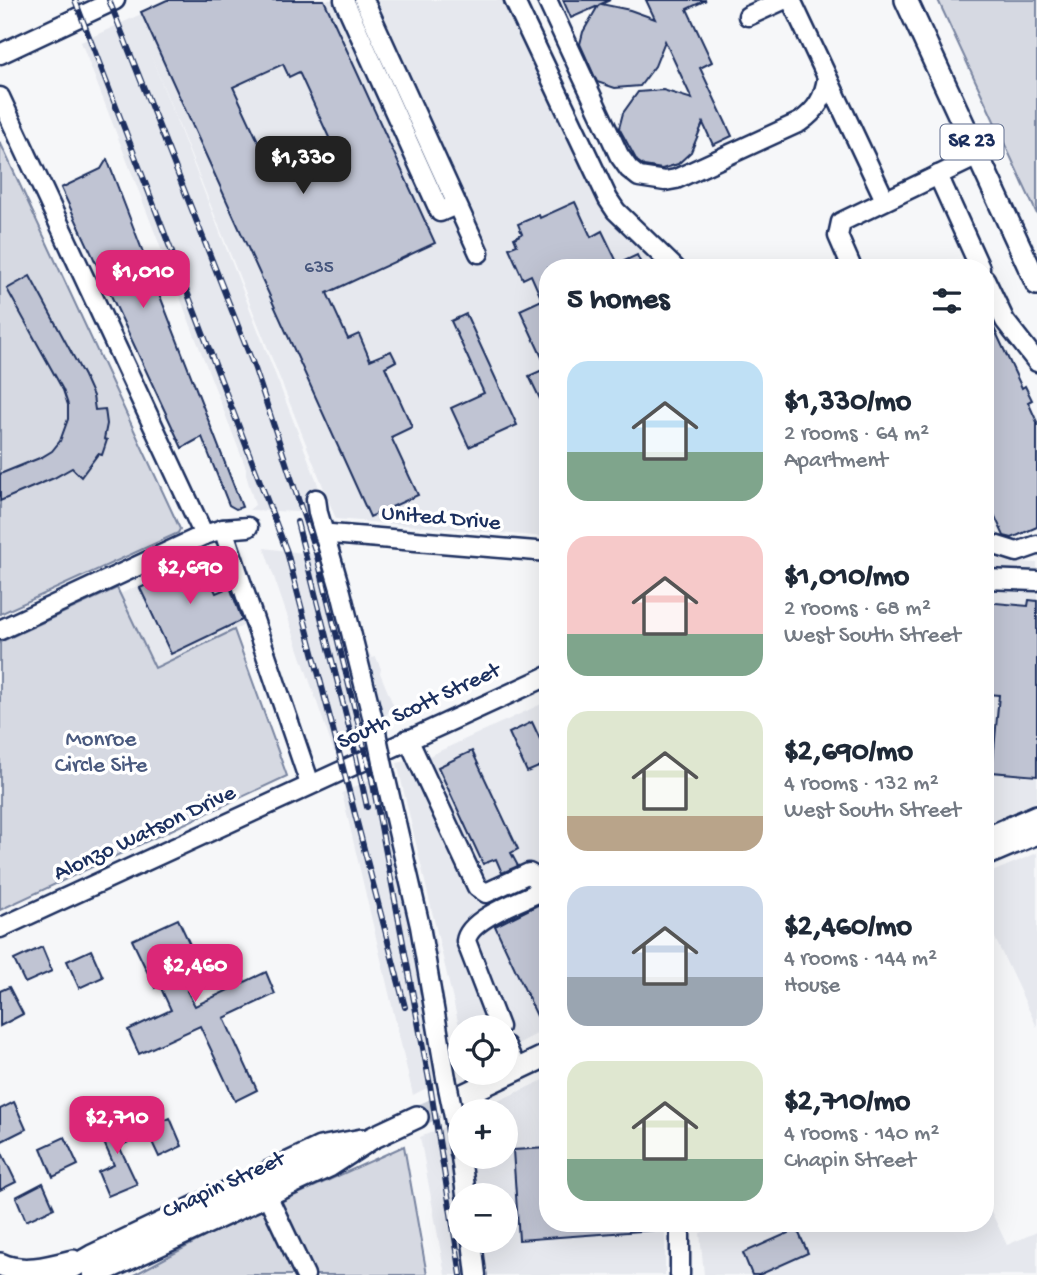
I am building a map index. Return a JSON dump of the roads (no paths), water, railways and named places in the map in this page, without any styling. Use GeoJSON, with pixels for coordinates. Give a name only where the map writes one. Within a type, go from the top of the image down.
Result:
{"type":"FeatureCollection","features":[{"type":"Feature","properties":{"kind":"main road","name":"SR 23"},"geometry":{"type":"LineString","coordinates":[[906,0],[1037,284]]}},
{"type":"Feature","properties":{"kind":"main road"},"geometry":{"type":"LineString","coordinates":[[994,835],[1037,816]]}},
{"type":"Feature","properties":{"kind":"main road"},"geometry":{"type":"LineString","coordinates":[[994,851],[1037,833]]}},
{"type":"Feature","properties":{"kind":"main road"},"geometry":{"type":"LineString","coordinates":[[518,1070],[539,1059]]}},
{"type":"Feature","properties":{"kind":"main road"},"geometry":{"type":"LineString","coordinates":[[459,1097],[485,1085]]}},
{"type":"Feature","properties":{"kind":"main road","name":"Chapin Street"},"geometry":{"type":"LineString","coordinates":[[59,1275],[93,1265],[267,1195],[328,1166],[372,1139],[417,1117]]}},
{"type":"Feature","properties":{"kind":"main road","name":"Chapin Street"},"geometry":{"type":"LineString","coordinates":[[93,1265],[254,1177],[320,1147],[372,1139]]}},
{"type":"Feature","properties":{"kind":"main road"},"geometry":{"type":"LineString","coordinates":[[0,1264],[16,1272],[93,1265]]}},
{"type":"Feature","properties":{"kind":"street"},"geometry":{"type":"LineString","coordinates":[[0,54],[115,0]]}},
{"type":"Feature","properties":{"kind":"street"},"geometry":{"type":"LineString","coordinates":[[344,0],[440,212],[456,205]]}},
{"type":"Feature","properties":{"kind":"street"},"geometry":{"type":"LineString","coordinates":[[364,0],[479,253]]}},
{"type":"Feature","properties":{"kind":"street"},"geometry":{"type":"LineString","coordinates":[[514,0],[608,199],[623,218],[666,259]]}},
{"type":"Feature","properties":{"kind":"street"},"geometry":{"type":"LineString","coordinates":[[547,0],[619,155],[639,177],[651,180],[676,179],[800,122],[813,112],[822,99],[827,78]]}},
{"type":"Feature","properties":{"kind":"street"},"geometry":{"type":"LineString","coordinates":[[748,16],[783,0]]}},
{"type":"Feature","properties":{"kind":"street"},"geometry":{"type":"LineString","coordinates":[[791,0],[885,200]]}},
{"type":"Feature","properties":{"kind":"street"},"geometry":{"type":"LineString","coordinates":[[0,97],[204,535]]}},
{"type":"Feature","properties":{"kind":"street"},"geometry":{"type":"LineString","coordinates":[[848,259],[838,236],[839,228],[848,217],[978,156]]}},
{"type":"Feature","properties":{"kind":"street"},"geometry":{"type":"LineString","coordinates":[[938,175],[976,259]]}},
{"type":"Feature","properties":{"kind":"street"},"geometry":{"type":"LineString","coordinates":[[994,298],[1005,321],[1037,362]]}},
{"type":"Feature","properties":{"kind":"street"},"geometry":{"type":"LineString","coordinates":[[317,506],[376,732],[420,926],[450,1099]]}},
{"type":"Feature","properties":{"kind":"street"},"geometry":{"type":"LineString","coordinates":[[0,630],[204,535],[223,529],[248,527]]}},
{"type":"Feature","properties":{"kind":"street"},"geometry":{"type":"LineString","coordinates":[[223,529],[310,784]]}},
{"type":"Feature","properties":{"kind":"street","name":"United Drive"},"geometry":{"type":"LineString","coordinates":[[331,534],[539,551]]}},
{"type":"Feature","properties":{"kind":"street"},"geometry":{"type":"LineString","coordinates":[[994,545],[1017,552],[1037,545]]}},
{"type":"Feature","properties":{"kind":"street"},"geometry":{"type":"LineString","coordinates":[[994,579],[1037,581]]}},
{"type":"Feature","properties":{"kind":"street","name":"South Scott Street"},"geometry":{"type":"LineString","coordinates":[[310,784],[539,680]]}},
{"type":"Feature","properties":{"kind":"street"},"geometry":{"type":"LineString","coordinates":[[408,739],[477,887],[486,893],[529,873],[534,876],[538,887],[537,892],[478,923],[467,932],[466,941],[494,1015]]}},
{"type":"Feature","properties":{"kind":"street","name":"Alonzo Watson Drive"},"geometry":{"type":"LineString","coordinates":[[0,928],[310,784]]}},
{"type":"Feature","properties":{"kind":"street"},"geometry":{"type":"LineString","coordinates":[[254,1177],[267,1195],[305,1275]]}},
{"type":"Feature","properties":{"kind":"street"},"geometry":{"type":"LineString","coordinates":[[680,1232],[680,1275]]}},
{"type":"Feature","properties":{"kind":"street"},"geometry":{"type":"LineString","coordinates":[[473,1253],[476,1275]]}},
{"type":"Feature","properties":{"kind":"tunnel"},"geometry":{"type":"LineString","coordinates":[[417,1117],[459,1097]]}},
{"type":"Feature","properties":{"kind":"railway"},"geometry":{"type":"LineString","coordinates":[[75,0],[287,552],[405,1007]]}},
{"type":"Feature","properties":{"kind":"railway"},"geometry":{"type":"LineString","coordinates":[[109,0],[255,369],[317,556],[372,779],[430,1085],[461,1275]]}},
{"type":"Feature","properties":{"kind":"railway"},"geometry":{"type":"LineString","coordinates":[[297,522],[367,807]]}},
{"type":"Feature","properties":{"kind":"park label","name":"Monroe Circle Site"},"geometry":{"type":"Point","coordinates":[101,753]}}]}
